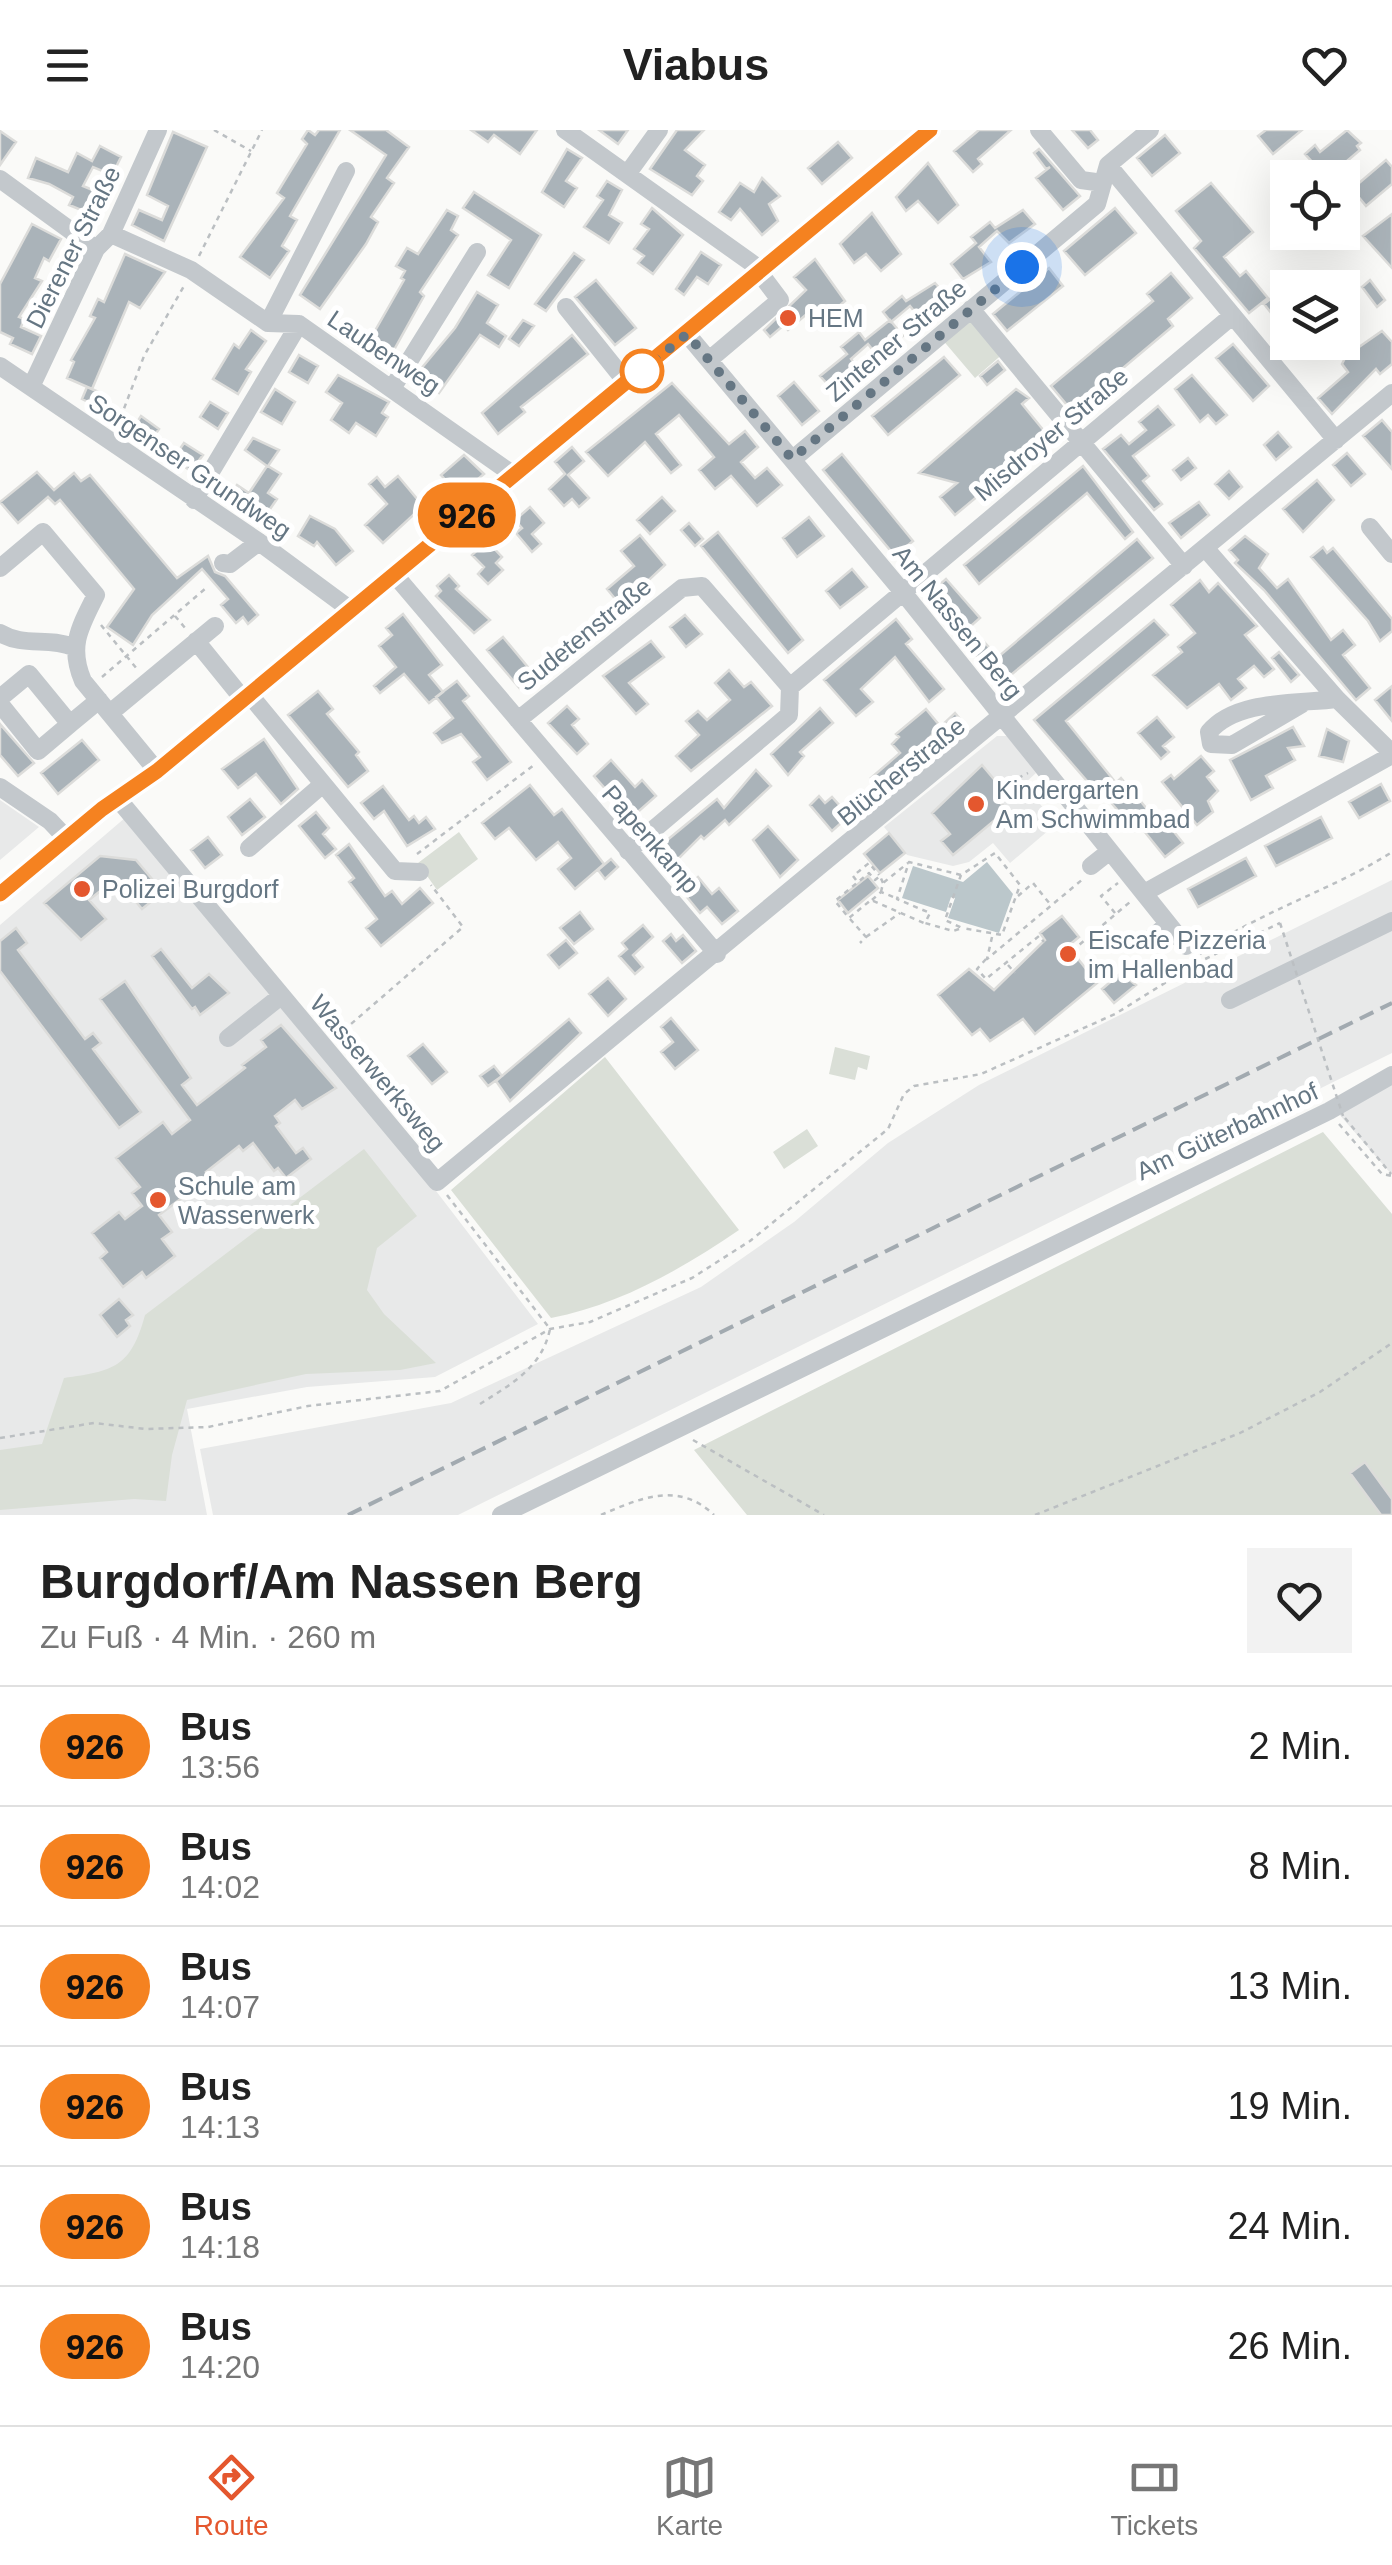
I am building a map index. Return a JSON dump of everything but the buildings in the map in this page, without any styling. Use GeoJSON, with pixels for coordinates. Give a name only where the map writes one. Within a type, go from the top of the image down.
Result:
{"type":"FeatureCollection","features":[{"type":"Feature","properties":{"kind":"street","name":"Dierener Straße"},"geometry":{"type":"LineString","coordinates":[[31,387],[96,249],[112,234],[158,130]]}},
{"type":"Feature","properties":{"kind":"street"},"geometry":{"type":"LineString","coordinates":[[565,130],[760,272],[780,300],[710,360]]}},
{"type":"Feature","properties":{"kind":"street"},"geometry":{"type":"LineString","coordinates":[[628,173],[659,130]]}},
{"type":"Feature","properties":{"kind":"street"},"geometry":{"type":"LineString","coordinates":[[0,894],[157,771],[930,130]]}},
{"type":"Feature","properties":{"kind":"street"},"geometry":{"type":"LineString","coordinates":[[1039,130],[1081,180],[1106,174],[1336,440]]}},
{"type":"Feature","properties":{"kind":"street","name":"Zintener Straße"},"geometry":{"type":"LineString","coordinates":[[792,459],[1097,204],[1106,174],[1150,130]]}},
{"type":"Feature","properties":{"kind":"street"},"geometry":{"type":"LineString","coordinates":[[112,234],[191,270],[268,323],[346,171]]}},
{"type":"Feature","properties":{"kind":"street"},"geometry":{"type":"LineString","coordinates":[[0,179],[96,249]]}},
{"type":"Feature","properties":{"kind":"street"},"geometry":{"type":"LineString","coordinates":[[393,387],[477,252]]}},
{"type":"Feature","properties":{"kind":"street"},"geometry":{"type":"LineString","coordinates":[[566,307],[628,383]]}},
{"type":"Feature","properties":{"kind":"street"},"geometry":{"type":"LineString","coordinates":[[971,309],[1184,566]]}},
{"type":"Feature","properties":{"kind":"street","name":"Misdroyer Straße"},"geometry":{"type":"LineString","coordinates":[[790,686],[1232,316]]}},
{"type":"Feature","properties":{"kind":"street","name":"Laubenweg"},"geometry":{"type":"LineString","coordinates":[[268,323],[299,324],[515,476]]}},
{"type":"Feature","properties":{"kind":"street"},"geometry":{"type":"LineString","coordinates":[[194,500],[299,324]]}},
{"type":"Feature","properties":{"kind":"street","name":"Am Nassen Berg"},"geometry":{"type":"LineString","coordinates":[[687,334],[902,591],[1190,952]]}},
{"type":"Feature","properties":{"kind":"street","name":"Sorgenser Grundweg"},"geometry":{"type":"LineString","coordinates":[[0,366],[259,542],[351,610]]}},
{"type":"Feature","properties":{"kind":"street","name":"Blücherstraße"},"geometry":{"type":"LineString","coordinates":[[437,1182],[1004,718],[1392,393]]}},
{"type":"Feature","properties":{"kind":"street"},"geometry":{"type":"LineString","coordinates":[[1370,526],[1392,554]]}},
{"type":"Feature","properties":{"kind":"street"},"geometry":{"type":"LineString","coordinates":[[0,568],[43,532],[96,595],[73,648],[76,664],[99,700],[157,771]]}},
{"type":"Feature","properties":{"kind":"street"},"geometry":{"type":"LineString","coordinates":[[223,563],[230,564],[259,542]]}},
{"type":"Feature","properties":{"kind":"street"},"geometry":{"type":"LineString","coordinates":[[1140,894],[1392,754],[1337,699],[1206,549]]}},
{"type":"Feature","properties":{"kind":"street","name":"Papenkamp"},"geometry":{"type":"LineString","coordinates":[[394,574],[717,954]]}},
{"type":"Feature","properties":{"kind":"street","name":"Sudetenstraße"},"geometry":{"type":"LineString","coordinates":[[518,720],[682,588],[702,586],[790,686]]}},
{"type":"Feature","properties":{"kind":"street"},"geometry":{"type":"LineString","coordinates":[[70,724],[29,674],[0,701],[38,750],[70,724],[99,700],[147,682],[215,626]]}},
{"type":"Feature","properties":{"kind":"street"},"geometry":{"type":"LineString","coordinates":[[0,633],[18,642],[49,640],[73,648]]}},
{"type":"Feature","properties":{"kind":"street"},"geometry":{"type":"LineString","coordinates":[[196,642],[396,871],[420,872]]}},
{"type":"Feature","properties":{"kind":"street"},"geometry":{"type":"LineString","coordinates":[[628,851],[788,715],[790,686]]}},
{"type":"Feature","properties":{"kind":"street"},"geometry":{"type":"LineString","coordinates":[[1302,704],[1337,699]]}},
{"type":"Feature","properties":{"kind":"street"},"geometry":{"type":"LineString","coordinates":[[249,848],[323,784]]}},
{"type":"Feature","properties":{"kind":"street"},"geometry":{"type":"LineString","coordinates":[[0,787],[50,822],[66,839]]}},
{"type":"Feature","properties":{"kind":"street","name":"Wasserwerksweg"},"geometry":{"type":"LineString","coordinates":[[118,800],[437,1182]]}},
{"type":"Feature","properties":{"kind":"street"},"geometry":{"type":"LineString","coordinates":[[1090,870],[1110,851]]}},
{"type":"Feature","properties":{"kind":"street"},"geometry":{"type":"LineString","coordinates":[[1230,1000],[1392,921]]}},
{"type":"Feature","properties":{"kind":"street"},"geometry":{"type":"LineString","coordinates":[[1145,944],[1168,924]]}},
{"type":"Feature","properties":{"kind":"street","name":"Wasserwerksweg"},"geometry":{"type":"LineString","coordinates":[[228,1038],[281,996]]}},
{"type":"Feature","properties":{"kind":"street","name":"Am Güterbahnhof"},"geometry":{"type":"LineString","coordinates":[[502,1515],[1080,1229],[1336,1113],[1392,1075]]}},
{"type":"Feature","properties":{"kind":"path"},"geometry":{"type":"LineString","coordinates":[[214,130],[251,151]]}},
{"type":"Feature","properties":{"kind":"path"},"geometry":{"type":"LineString","coordinates":[[99,700],[126,656],[206,588]]}},
{"type":"Feature","properties":{"kind":"path"},"geometry":{"type":"LineString","coordinates":[[88,610],[147,682]]}},
{"type":"Feature","properties":{"kind":"path"},"geometry":{"type":"LineString","coordinates":[[174,615],[196,642]]}},
{"type":"Feature","properties":{"kind":"path"},"geometry":{"type":"LineString","coordinates":[[396,871],[547,756]]}},
{"type":"Feature","properties":{"kind":"path"},"geometry":{"type":"LineString","coordinates":[[1000,788],[1040,764]]}},
{"type":"Feature","properties":{"kind":"path"},"geometry":{"type":"LineString","coordinates":[[0,1438],[94,1423],[146,1429],[208,1427],[308,1406],[440,1391],[550,1329],[590,1322],[692,1278],[750,1241],[888,1128],[904,1094],[914,1086],[981,1074],[1115,1014],[1168,981],[1190,952],[1355,876],[1392,852]]}},
{"type":"Feature","properties":{"kind":"path"},"geometry":{"type":"LineString","coordinates":[[939,925],[945,920],[961,877],[994,854],[1025,890]]}},
{"type":"Feature","properties":{"kind":"path"},"geometry":{"type":"LineString","coordinates":[[858,882],[853,876],[869,862],[884,884]]}},
{"type":"Feature","properties":{"kind":"path"},"geometry":{"type":"LineString","coordinates":[[909,862],[961,877]]}},
{"type":"Feature","properties":{"kind":"path"},"geometry":{"type":"LineString","coordinates":[[849,918],[909,862]]}},
{"type":"Feature","properties":{"kind":"path"},"geometry":{"type":"LineString","coordinates":[[897,899],[909,862]]}},
{"type":"Feature","properties":{"kind":"path"},"geometry":{"type":"LineString","coordinates":[[1039,936],[986,979],[977,969],[1090,870]]}},
{"type":"Feature","properties":{"kind":"path"},"geometry":{"type":"LineString","coordinates":[[324,1047],[463,927],[420,872]]}},
{"type":"Feature","properties":{"kind":"path"},"geometry":{"type":"LineString","coordinates":[[866,938],[835,901],[869,873],[875,880],[880,876]]}},
{"type":"Feature","properties":{"kind":"path"},"geometry":{"type":"LineString","coordinates":[[1072,951],[1140,894],[1119,882],[1102,896],[1116,914]]}},
{"type":"Feature","properties":{"kind":"path"},"geometry":{"type":"LineString","coordinates":[[1016,898],[1034,883],[1051,905]]}},
{"type":"Feature","properties":{"kind":"path"},"geometry":{"type":"LineString","coordinates":[[945,920],[962,928],[1002,935],[1020,885]]}},
{"type":"Feature","properties":{"kind":"path"},"geometry":{"type":"LineString","coordinates":[[881,892],[930,913],[925,923]]}},
{"type":"Feature","properties":{"kind":"path"},"geometry":{"type":"LineString","coordinates":[[871,900],[925,923],[954,931],[962,928]]}},
{"type":"Feature","properties":{"kind":"path"},"geometry":{"type":"LineString","coordinates":[[860,942],[902,914],[909,904]]}},
{"type":"Feature","properties":{"kind":"path"},"geometry":{"type":"LineString","coordinates":[[1190,952],[1201,961],[1280,923],[1336,1113],[1382,1174],[1392,1175]]}},
{"type":"Feature","properties":{"kind":"path"},"geometry":{"type":"LineString","coordinates":[[1029,924],[1044,942]]}},
{"type":"Feature","properties":{"kind":"path"},"geometry":{"type":"LineString","coordinates":[[987,959],[992,935]]}},
{"type":"Feature","properties":{"kind":"path"},"geometry":{"type":"LineString","coordinates":[[1000,948],[1015,973]]}},
{"type":"Feature","properties":{"kind":"path"},"geometry":{"type":"LineString","coordinates":[[1336,1113],[1392,1175]]}},
{"type":"Feature","properties":{"kind":"path"},"geometry":{"type":"LineString","coordinates":[[437,1182],[550,1329],[546,1350],[523,1376],[480,1404]]}},
{"type":"Feature","properties":{"kind":"path"},"geometry":{"type":"LineString","coordinates":[[1035,1515],[1240,1433],[1320,1392],[1392,1343]]}},
{"type":"Feature","properties":{"kind":"path"},"geometry":{"type":"LineString","coordinates":[[674,1428],[824,1515]]}},
{"type":"Feature","properties":{"kind":"path"},"geometry":{"type":"LineString","coordinates":[[601,1515],[636,1499],[669,1492],[704,1505],[714,1515]]}},
{"type":"Feature","properties":{"kind":"shaded area"},"geometry":{"type":"Polygon","coordinates":[[[971,312],[1005,352],[975,378],[941,338],[971,312]]]}},
{"type":"Feature","properties":{"kind":"shaded area","name":"Kindergarten Am Schwimmbad"},"geometry":{"type":"Polygon","coordinates":[[[997,736],[1007,736],[1036,773],[1024,784],[1056,824],[1010,863],[993,843],[969,862],[953,866],[907,855],[884,827],[997,736]]]}},
{"type":"Feature","properties":{"kind":"shaded area"},"geometry":{"type":"Polygon","coordinates":[[[0,800],[39,827],[0,860],[0,800]]]}},
{"type":"Feature","properties":{"kind":"shaded area"},"geometry":{"type":"Polygon","coordinates":[[[126,817],[433,1187],[538,1324],[435,1377],[307,1387],[187,1409],[207,1515],[0,1515],[0,925],[126,817]]]}},
{"type":"Feature","properties":{"kind":"shaded area"},"geometry":{"type":"Polygon","coordinates":[[[459,832],[478,859],[437,890],[418,863],[459,832]]]}},
{"type":"Feature","properties":{"kind":"shaded area"},"geometry":{"type":"Polygon","coordinates":[[[987,862],[1013,894],[999,933],[948,918],[955,898],[951,897],[946,912],[902,898],[913,866],[963,882],[987,862]]]}},
{"type":"Feature","properties":{"kind":"shaded area"},"geometry":{"type":"Polygon","coordinates":[[[1392,880],[1392,1053],[458,1515],[213,1515],[200,1449],[451,1403],[701,1287],[794,1222],[888,1143],[979,1085],[1392,880]]]}},
{"type":"Feature","properties":{"kind":"shaded area"},"geometry":{"type":"Polygon","coordinates":[[[835,1047],[870,1056],[867,1070],[858,1067],[855,1080],[829,1074],[835,1047]]]}},
{"type":"Feature","properties":{"kind":"shaded area"},"geometry":{"type":"Polygon","coordinates":[[[605,1057],[739,1230],[649,1284],[601,1304],[551,1318],[451,1190],[605,1057]]]}},
{"type":"Feature","properties":{"kind":"shaded area"},"geometry":{"type":"Polygon","coordinates":[[[1392,1083],[1392,1175],[1338,1113],[1392,1083]]]}},
{"type":"Feature","properties":{"kind":"shaded area"},"geometry":{"type":"Polygon","coordinates":[[[807,1129],[818,1146],[784,1169],[773,1152],[807,1129]]]}},
{"type":"Feature","properties":{"kind":"shaded area"},"geometry":{"type":"Polygon","coordinates":[[[1323,1132],[1392,1214],[1392,1515],[747,1515],[694,1450],[1323,1132]]]}},
{"type":"Feature","properties":{"kind":"shaded area"},"geometry":{"type":"Polygon","coordinates":[[[364,1149],[417,1216],[377,1248],[367,1290],[384,1314],[436,1363],[400,1370],[306,1374],[187,1400],[172,1455],[166,1501],[134,1499],[0,1510],[0,1450],[42,1444],[64,1378],[96,1373],[118,1363],[133,1346],[145,1315],[364,1149]]]}},
{"type":"Feature","properties":{"kind":"railway"},"geometry":{"type":"LineString","coordinates":[[348,1515],[1392,1003]]}},
{"type":"Feature","properties":{"kind":"bus line","name":"926"},"geometry":{"type":"LineString","coordinates":[[0,894],[102,809],[157,771],[930,130]]}},
{"type":"Feature","properties":{"kind":"place","name":"HEM"},"geometry":{"type":"Point","coordinates":[788,318]}},
{"type":"Feature","properties":{"kind":"place","name":"Kindergarten Am Schwimmbad"},"geometry":{"type":"Point","coordinates":[976,804]}},
{"type":"Feature","properties":{"kind":"place","name":"Polizei Burgdorf"},"geometry":{"type":"Point","coordinates":[82,889]}},
{"type":"Feature","properties":{"kind":"place","name":"Eiscafe Pizzeria im Hallenbad"},"geometry":{"type":"Point","coordinates":[1068,954]}},
{"type":"Feature","properties":{"kind":"place","name":"Schule am Wasserwerk"},"geometry":{"type":"Point","coordinates":[158,1200]}},
{"type":"Feature","properties":{"kind":"route"},"geometry":{"type":"LineString","coordinates":[[642,371],[687,334],[792,459],[1022,267]]}}]}
